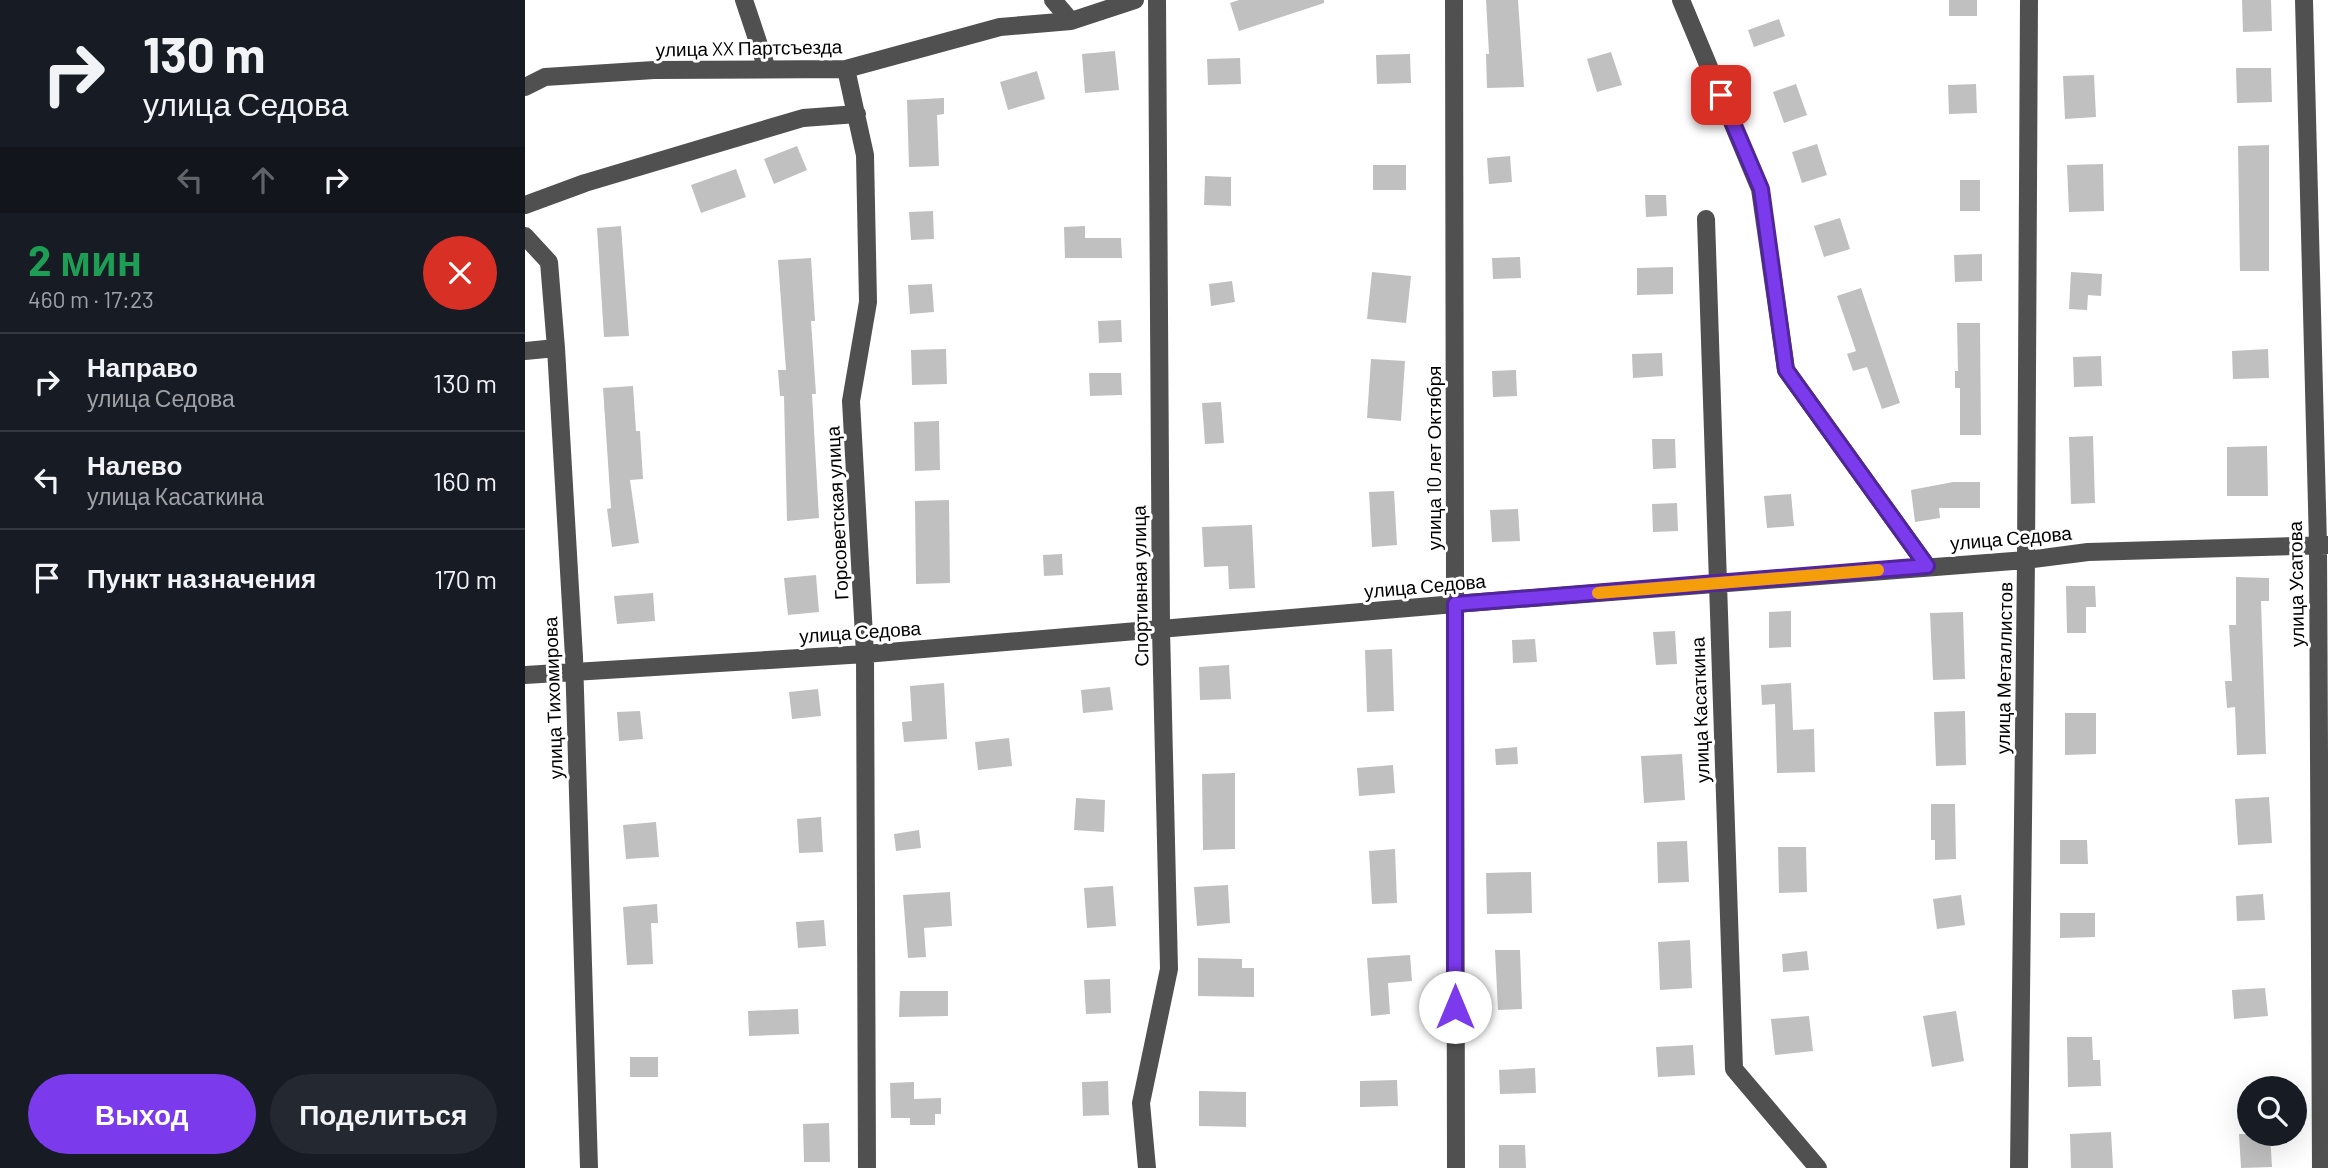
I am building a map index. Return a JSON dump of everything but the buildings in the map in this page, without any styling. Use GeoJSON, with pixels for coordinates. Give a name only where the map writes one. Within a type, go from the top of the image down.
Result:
{"type":"FeatureCollection","features":[{"type":"Feature","properties":{"kind":"street"},"geometry":{"type":"LineString","coordinates":[[744,0],[767,69]]}},
{"type":"Feature","properties":{"kind":"street"},"geometry":{"type":"LineString","coordinates":[[1053,0],[1071,21]]}},
{"type":"Feature","properties":{"kind":"street","name":"улица XX Партсъезда"},"geometry":{"type":"LineString","coordinates":[[525,87],[545,78],[654,70],[846,69],[1000,27],[1071,21],[1135,0]]}},
{"type":"Feature","properties":{"kind":"street","name":"Спортивная улица"},"geometry":{"type":"LineString","coordinates":[[1147,1168],[1141,1103],[1169,969],[1161,629],[1157,0]]}},
{"type":"Feature","properties":{"kind":"street","name":"улица 10 лет Октября"},"geometry":{"type":"LineString","coordinates":[[1454,0],[1455,1168]]}},
{"type":"Feature","properties":{"kind":"street"},"geometry":{"type":"LineString","coordinates":[[1681,0],[1761,189],[1786,370],[1927,566]]}},
{"type":"Feature","properties":{"kind":"street","name":"улица Металлистов"},"geometry":{"type":"LineString","coordinates":[[2019,1168],[2029,0]]}},
{"type":"Feature","properties":{"kind":"street","name":"улица Усатова"},"geometry":{"type":"LineString","coordinates":[[2304,0],[2323,545],[2321,1168]]}},
{"type":"Feature","properties":{"kind":"street","name":"Горсоветская улица"},"geometry":{"type":"LineString","coordinates":[[846,69],[865,155],[868,302],[851,401],[866,654],[867,1168]]}},
{"type":"Feature","properties":{"kind":"street"},"geometry":{"type":"LineString","coordinates":[[525,205],[585,183],[803,118],[857,114]]}},
{"type":"Feature","properties":{"kind":"street","name":"улица Касаткина"},"geometry":{"type":"LineString","coordinates":[[1706,219],[1734,1069],[1818,1168]]}},
{"type":"Feature","properties":{"kind":"street","name":"улица Тихомирова"},"geometry":{"type":"LineString","coordinates":[[525,236],[549,262],[556,348],[574,672],[589,1168]]}},
{"type":"Feature","properties":{"kind":"street"},"geometry":{"type":"LineString","coordinates":[[525,351],[556,348]]}},
{"type":"Feature","properties":{"kind":"street","name":"улица Седова"},"geometry":{"type":"LineString","coordinates":[[525,675],[866,654],[1927,566],[2026,561],[2088,552],[2323,545]]}},
{"type":"Feature","properties":{"kind":"slow traffic"},"geometry":{"type":"LineString","coordinates":[[1598,593],[1878,570]]}},
{"type":"Feature","properties":{"kind":"route"},"geometry":{"type":"LineString","coordinates":[[1455,1007],[1455,604],[1927,566],[1786,370],[1761,189],[1721,95]]}}]}
